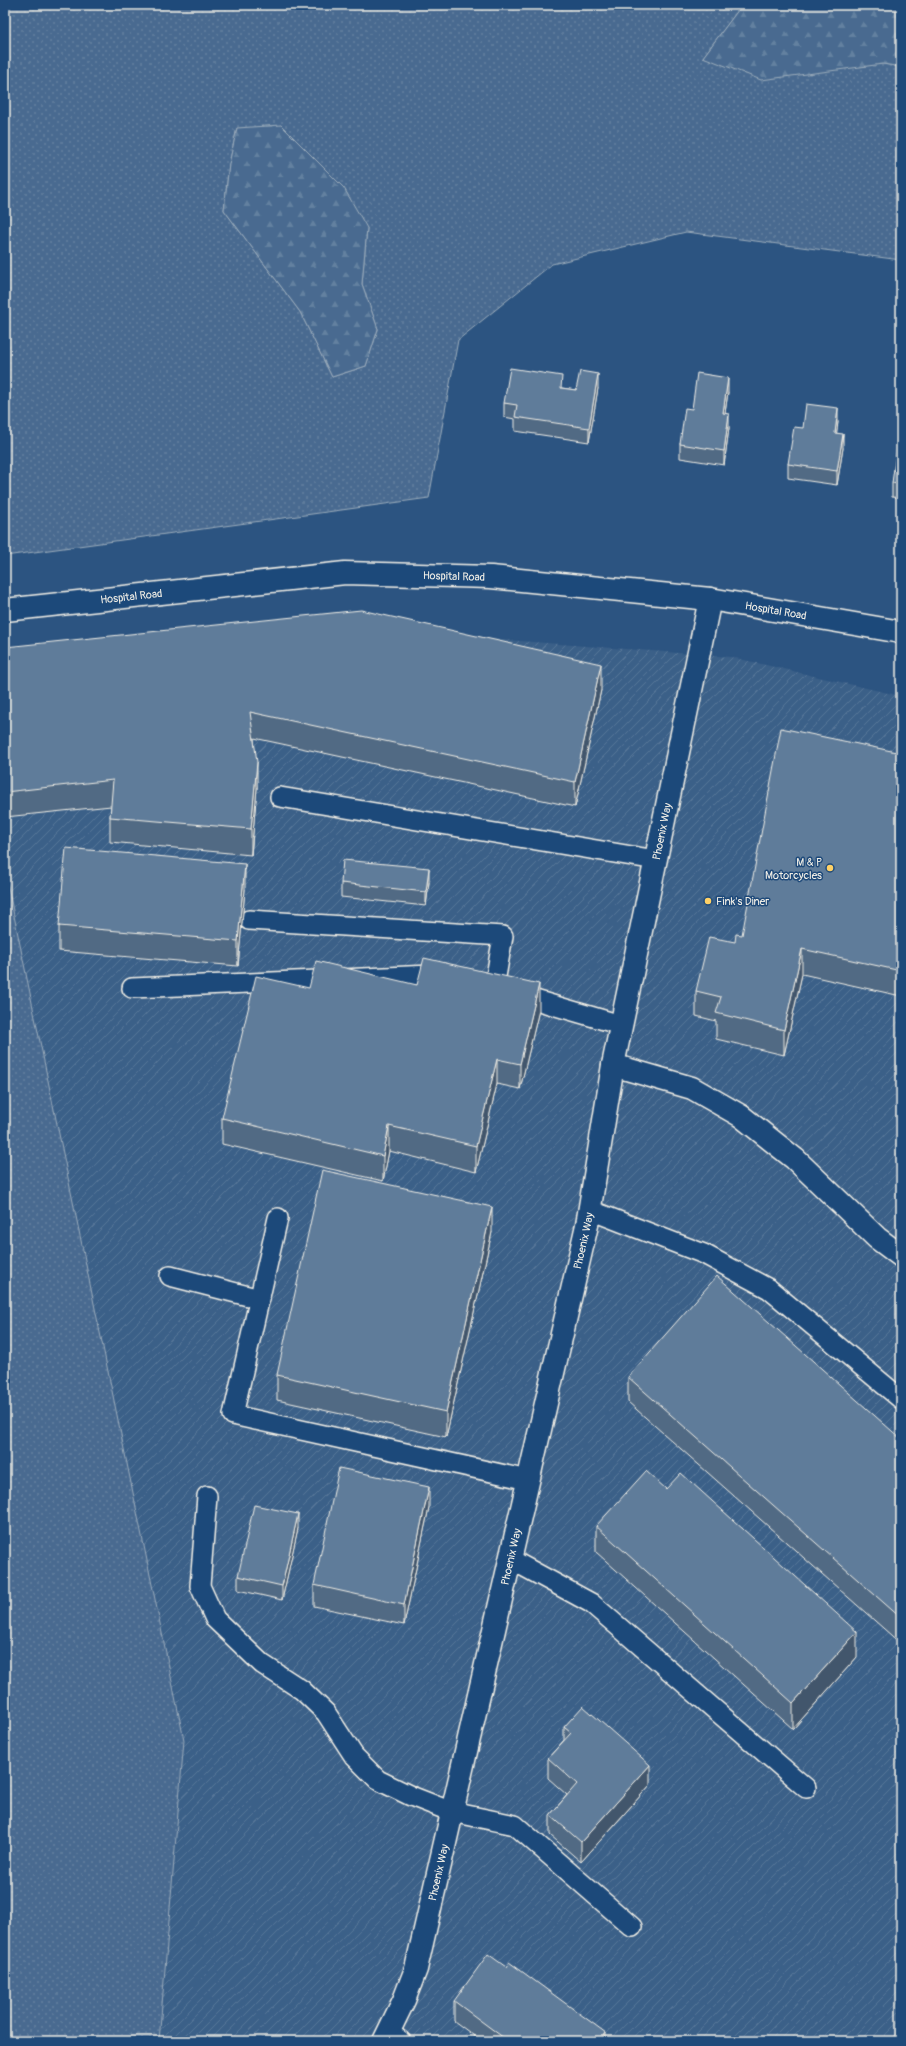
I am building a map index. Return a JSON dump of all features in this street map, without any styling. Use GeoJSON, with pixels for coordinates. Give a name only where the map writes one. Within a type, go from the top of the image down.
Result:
{"type":"FeatureCollection","features":[{"type":"Feature","properties":{"kind":"street","name":"Hospital Road"},"geometry":{"type":"LineString","coordinates":[[5,610],[345,573],[491,576],[710,599],[901,632]]}},
{"type":"Feature","properties":{"kind":"street","name":"Phoenix Way"},"geometry":{"type":"LineString","coordinates":[[391,2038],[416,1969],[590,1210],[613,1065],[710,599]]}},
{"type":"Feature","properties":{"kind":"street"},"geometry":{"type":"LineString","coordinates":[[613,1065],[692,1088],[741,1116],[796,1160],[877,1238],[901,1256]]}},
{"type":"Feature","properties":{"kind":"lane"},"geometry":{"type":"LineString","coordinates":[[280,797],[656,860]]}},
{"type":"Feature","properties":{"kind":"lane"},"geometry":{"type":"LineString","coordinates":[[249,920],[503,936],[478,985]]}},
{"type":"Feature","properties":{"kind":"lane"},"geometry":{"type":"LineString","coordinates":[[132,988],[431,975],[478,985],[621,1025]]}},
{"type":"Feature","properties":{"kind":"lane"},"geometry":{"type":"LineString","coordinates":[[590,1210],[704,1254],[769,1289],[901,1399]]}},
{"type":"Feature","properties":{"kind":"lane"},"geometry":{"type":"LineString","coordinates":[[278,1218],[233,1415],[528,1480]]}},
{"type":"Feature","properties":{"kind":"lane"},"geometry":{"type":"LineString","coordinates":[[170,1276],[260,1299]]}},
{"type":"Feature","properties":{"kind":"lane"},"geometry":{"type":"LineString","coordinates":[[207,1496],[200,1586],[215,1619],[262,1664],[302,1690],[326,1714],[354,1756],[378,1780],[411,1796],[452,1812],[515,1825],[632,1927]]}},
{"type":"Feature","properties":{"kind":"lane"},"geometry":{"type":"LineString","coordinates":[[510,1559],[592,1603],[806,1788]]}},
{"type":"Feature","properties":{"kind":"shaded area"},"geometry":{"type":"Polygon","coordinates":[[[305,625],[731,657],[901,696],[901,2041],[159,2041],[184,1740],[5,872],[5,665],[305,625]]]}},
{"type":"Feature","properties":{"kind":"green space"},"geometry":{"type":"Polygon","coordinates":[[[5,5],[742,5],[703,57],[883,64],[901,67],[901,260],[686,232],[552,264],[458,340],[429,498],[5,556],[5,5]],[[237,128],[229,164],[224,210],[300,312],[332,377],[366,366],[378,329],[362,284],[367,228],[237,128]]]}},
{"type":"Feature","properties":{"kind":"green space"},"geometry":{"type":"Polygon","coordinates":[[[742,5],[901,5],[901,67],[883,64],[761,80],[703,57],[742,5]]]}},
{"type":"Feature","properties":{"kind":"green space"},"geometry":{"type":"Polygon","coordinates":[[[281,125],[344,188],[367,228],[362,284],[378,329],[366,366],[332,377],[300,312],[224,210],[229,164],[237,128],[281,125]]]}},
{"type":"Feature","properties":{"kind":"green space"},"geometry":{"type":"Polygon","coordinates":[[[5,872],[184,1740],[159,2041],[5,2041],[5,872]]]}},
{"type":"Feature","properties":{"kind":"building"},"geometry":{"type":"Polygon","coordinates":[[[510,368],[562,376],[561,388],[576,390],[580,371],[598,374],[589,428],[515,417],[517,405],[504,403],[510,368]]]}},
{"type":"Feature","properties":{"kind":"building"},"geometry":{"type":"Polygon","coordinates":[[[697,373],[728,378],[723,413],[729,414],[724,451],[680,444],[685,408],[692,409],[697,373]]]}},
{"type":"Feature","properties":{"kind":"building"},"geometry":{"type":"Polygon","coordinates":[[[806,404],[838,408],[835,433],[843,434],[837,471],[788,464],[794,427],[803,428],[806,404]]]}},
{"type":"Feature","properties":{"kind":"building"},"geometry":{"type":"Polygon","coordinates":[[[897,446],[901,446],[901,484],[892,483],[897,446]]]}},
{"type":"Feature","properties":{"kind":"building"},"geometry":{"type":"Polygon","coordinates":[[[361,610],[601,664],[575,782],[250,712],[257,762],[251,829],[110,817],[113,780],[5,792],[5,647],[361,610]]]}},
{"type":"Feature","properties":{"kind":"building","name":"M & P Motorcycles"},"geometry":{"type":"Polygon","coordinates":[[[781,728],[901,753],[901,971],[802,949],[784,1030],[716,1013],[721,997],[696,991],[709,937],[735,942],[736,934],[742,935],[781,728]]]}},
{"type":"Feature","properties":{"kind":"building"},"geometry":{"type":"Polygon","coordinates":[[[66,848],[245,864],[238,941],[59,926],[66,848]]]}},
{"type":"Feature","properties":{"kind":"building"},"geometry":{"type":"Polygon","coordinates":[[[343,860],[429,868],[426,892],[341,883],[343,860]]]}},
{"type":"Feature","properties":{"kind":"building"},"geometry":{"type":"Polygon","coordinates":[[[424,958],[539,984],[520,1064],[497,1059],[476,1146],[389,1126],[383,1156],[222,1118],[256,976],[309,988],[316,961],[417,985],[424,958]]]}},
{"type":"Feature","properties":{"kind":"building"},"geometry":{"type":"Polygon","coordinates":[[[322,1170],[492,1207],[446,1412],[277,1375],[322,1170]]]}},
{"type":"Feature","properties":{"kind":"building"},"geometry":{"type":"Polygon","coordinates":[[[717,1276],[901,1439],[901,1618],[628,1377],[717,1276]]]}},
{"type":"Feature","properties":{"kind":"building"},"geometry":{"type":"Polygon","coordinates":[[[339,1468],[429,1487],[404,1605],[314,1585],[339,1468]]]}},
{"type":"Feature","properties":{"kind":"building"},"geometry":{"type":"Polygon","coordinates":[[[646,1471],[666,1489],[681,1473],[857,1632],[793,1703],[596,1526],[646,1471]]]}},
{"type":"Feature","properties":{"kind":"building"},"geometry":{"type":"Polygon","coordinates":[[[254,1505],[298,1514],[282,1586],[238,1576],[254,1505]]]}},
{"type":"Feature","properties":{"kind":"building"},"geometry":{"type":"Polygon","coordinates":[[[583,1706],[650,1765],[581,1842],[550,1815],[577,1784],[548,1758],[571,1733],[564,1727],[583,1706]]]}},
{"type":"Feature","properties":{"kind":"building"},"geometry":{"type":"Polygon","coordinates":[[[488,1954],[506,1967],[509,1962],[606,2033],[600,2041],[508,2041],[454,2001],[488,1954]]]}},
{"type":"Feature","properties":{"kind":"place","name":"M & P Motorcycles"},"geometry":{"type":"Point","coordinates":[830,868]}},
{"type":"Feature","properties":{"kind":"place","name":"Fink's Diner"},"geometry":{"type":"Point","coordinates":[708,901]}}]}
